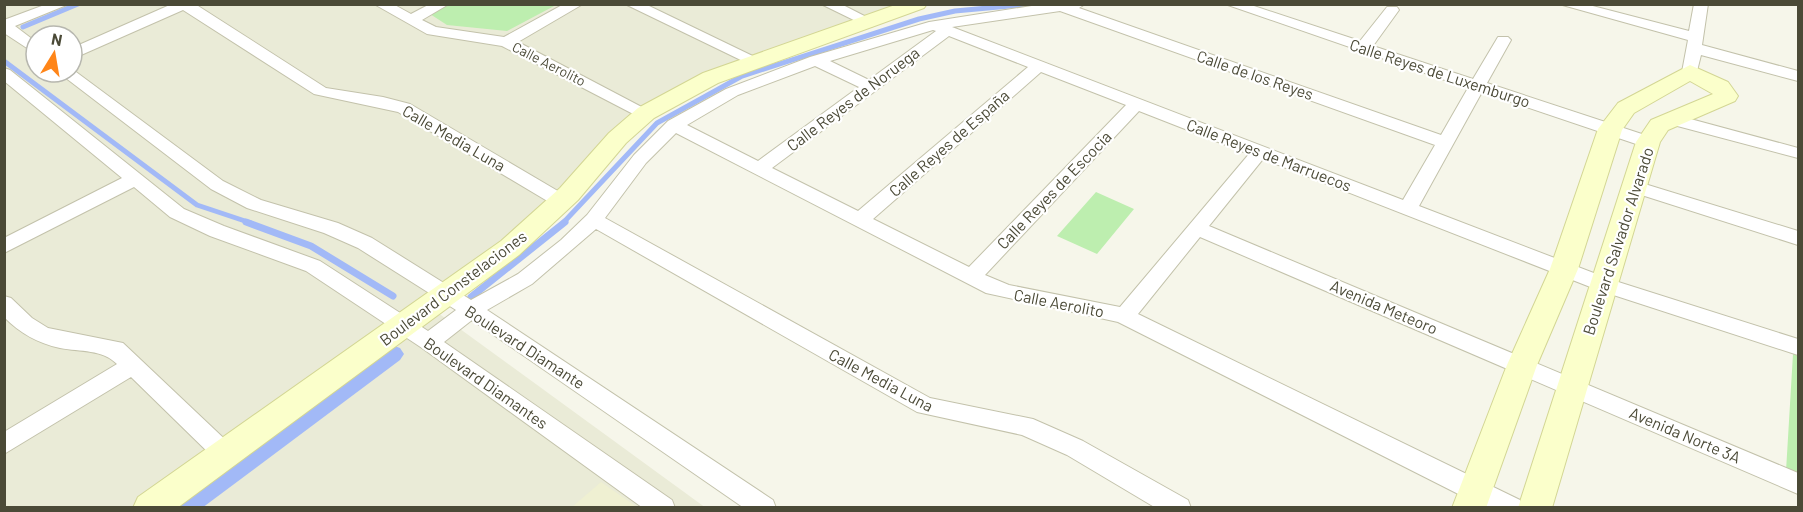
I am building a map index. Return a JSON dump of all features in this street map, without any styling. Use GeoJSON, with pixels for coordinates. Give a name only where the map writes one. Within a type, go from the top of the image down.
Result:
{"type":"FeatureCollection","features":[{"type":"Feature","properties":{"kind":"street"},"geometry":{"type":"LineString","coordinates":[[4,25],[62,4]]}},
{"type":"Feature","properties":{"kind":"street","name":"Calle Aerolito"},"geometry":{"type":"LineString","coordinates":[[381,4],[444,35],[506,42],[645,113]]}},
{"type":"Feature","properties":{"kind":"street"},"geometry":{"type":"LineString","coordinates":[[411,20],[442,4]]}},
{"type":"Feature","properties":{"kind":"street"},"geometry":{"type":"LineString","coordinates":[[506,42],[576,4]]}},
{"type":"Feature","properties":{"kind":"street"},"geometry":{"type":"LineString","coordinates":[[632,4],[755,61]]}},
{"type":"Feature","properties":{"kind":"street"},"geometry":{"type":"LineString","coordinates":[[828,4],[871,23]]}},
{"type":"Feature","properties":{"kind":"street","name":"Boulevard Constelaciones"},"geometry":{"type":"LineString","coordinates":[[150,507],[510,248],[561,201],[626,129],[645,113],[692,86],[755,61],[871,23],[917,4]]}},
{"type":"Feature","properties":{"kind":"street","name":"Calle Reyes de Luxemburgo"},"geometry":{"type":"LineString","coordinates":[[1232,4],[1265,9],[1363,48],[1648,142]]}},
{"type":"Feature","properties":{"kind":"street"},"geometry":{"type":"LineString","coordinates":[[1566,4],[1693,53],[1798,76]]}},
{"type":"Feature","properties":{"kind":"street"},"geometry":{"type":"LineString","coordinates":[[1473,499],[1522,365],[1563,269],[1610,129],[1626,108],[1693,53],[1701,4]]}},
{"type":"Feature","properties":{"kind":"street"},"geometry":{"type":"LineString","coordinates":[[84,49],[185,5]]}},
{"type":"Feature","properties":{"kind":"street","name":"Calle Media Luna"},"geometry":{"type":"LineString","coordinates":[[185,5],[314,88],[329,94],[383,100],[404,108],[561,201]]}},
{"type":"Feature","properties":{"kind":"street","name":"Boulevard Constelaciones"},"geometry":{"type":"LineString","coordinates":[[429,342],[470,310],[525,279],[568,245],[594,220],[640,159],[674,125],[732,92],[816,60],[940,27],[961,19],[1072,6]]}},
{"type":"Feature","properties":{"kind":"street","name":"Calle de los Reyes"},"geometry":{"type":"LineString","coordinates":[[1072,6],[1445,142]]}},
{"type":"Feature","properties":{"kind":"street"},"geometry":{"type":"LineString","coordinates":[[1363,48],[1392,10]]}},
{"type":"Feature","properties":{"kind":"street"},"geometry":{"type":"LineString","coordinates":[[4,25],[24,40]]}},
{"type":"Feature","properties":{"kind":"street","name":"Calle Reyes de Marruecos"},"geometry":{"type":"LineString","coordinates":[[940,27],[1605,285],[1798,347]]}},
{"type":"Feature","properties":{"kind":"street","name":"Calle Reyes de Noruega"},"geometry":{"type":"LineString","coordinates":[[760,168],[870,86],[940,27]]}},
{"type":"Feature","properties":{"kind":"street"},"geometry":{"type":"LineString","coordinates":[[1408,208],[1503,40]]}},
{"type":"Feature","properties":{"kind":"street","name":"Boulevard Salvador Alvarado"},"geometry":{"type":"LineString","coordinates":[[1534,507],[1648,142],[1659,125],[1727,96],[1693,53]]}},
{"type":"Feature","properties":{"kind":"street"},"geometry":{"type":"LineString","coordinates":[[816,60],[870,86]]}},
{"type":"Feature","properties":{"kind":"street","name":"Calle Reyes de España"},"geometry":{"type":"LineString","coordinates":[[859,220],[1039,66]]}},
{"type":"Feature","properties":{"kind":"street","name":"Boulevard Diamantes"},"geometry":{"type":"LineString","coordinates":[[4,73],[177,213],[313,266],[429,342],[663,507]]}},
{"type":"Feature","properties":{"kind":"street","name":"Boulevard Diamante"},"geometry":{"type":"LineString","coordinates":[[82,84],[233,195],[346,233],[470,310],[764,507]]}},
{"type":"Feature","properties":{"kind":"street","name":"Calle Reyes de Escocia"},"geometry":{"type":"LineString","coordinates":[[971,277],[1137,104]]}},
{"type":"Feature","properties":{"kind":"street"},"geometry":{"type":"LineString","coordinates":[[1672,119],[1798,153]]}},
{"type":"Feature","properties":{"kind":"street","name":"Calle Aerolito"},"geometry":{"type":"LineString","coordinates":[[674,125],[971,277],[1014,295],[1099,309],[1124,316],[1473,499],[1511,507]]}},
{"type":"Feature","properties":{"kind":"street"},"geometry":{"type":"LineString","coordinates":[[1124,316],[1260,152]]}},
{"type":"Feature","properties":{"kind":"street"},"geometry":{"type":"LineString","coordinates":[[4,246],[135,179]]}},
{"type":"Feature","properties":{"kind":"street"},"geometry":{"type":"LineString","coordinates":[[1635,187],[1798,237]]}},
{"type":"Feature","properties":{"kind":"street","name":"Calle Media Luna"},"geometry":{"type":"LineString","coordinates":[[594,220],[925,406],[1025,426],[1075,448],[1179,507]]}},
{"type":"Feature","properties":{"kind":"street","name":"Avenida Meteoro"},"geometry":{"type":"LineString","coordinates":[[1197,228],[1571,386]]}},
{"type":"Feature","properties":{"kind":"street"},"geometry":{"type":"LineString","coordinates":[[4,303],[33,330],[43,335],[98,343],[115,349],[225,454]]}},
{"type":"Feature","properties":{"kind":"street"},"geometry":{"type":"LineString","coordinates":[[4,444],[133,365]]}},
{"type":"Feature","properties":{"kind":"street","name":"Avenida Norte 3A"},"geometry":{"type":"LineString","coordinates":[[1571,386],[1798,484]]}},
{"type":"Feature","properties":{"kind":"shaded area"},"geometry":{"type":"Polygon","coordinates":[[[4,5],[921,5],[741,69],[635,128],[434,310],[706,508],[5,507],[4,5]]]}},
{"type":"Feature","properties":{"kind":"shaded area"},"geometry":{"type":"Polygon","coordinates":[[[601,482],[637,507],[572,507],[601,482]]]}},
{"type":"Feature","properties":{"kind":"green space"},"geometry":{"type":"Polygon","coordinates":[[[449,5],[556,5],[507,31],[447,25],[430,14],[449,5]]]}},
{"type":"Feature","properties":{"kind":"green space"},"geometry":{"type":"Polygon","coordinates":[[[1096,192],[1134,209],[1097,254],[1057,236],[1096,192]]]}},
{"type":"Feature","properties":{"kind":"green space"},"geometry":{"type":"Polygon","coordinates":[[[1793,354],[1798,356],[1798,477],[1786,471],[1793,354]]]}},
{"type":"Feature","properties":{"kind":"waterway"},"geometry":{"type":"LineString","coordinates":[[23,27],[78,4]]}},
{"type":"Feature","properties":{"kind":"waterway"},"geometry":{"type":"LineString","coordinates":[[563,223],[657,123],[742,76],[919,19],[955,11],[1033,4]]}},
{"type":"Feature","properties":{"kind":"waterway"},"geometry":{"type":"LineString","coordinates":[[4,61],[197,205],[251,223]]}},
{"type":"Feature","properties":{"kind":"waterway"},"geometry":{"type":"LineString","coordinates":[[246,222],[311,246],[393,296]]}},
{"type":"Feature","properties":{"kind":"waterway"},"geometry":{"type":"LineString","coordinates":[[471,297],[565,222]]}},
{"type":"Feature","properties":{"kind":"waterway"},"geometry":{"type":"LineString","coordinates":[[181,508],[392,354]]}}]}
